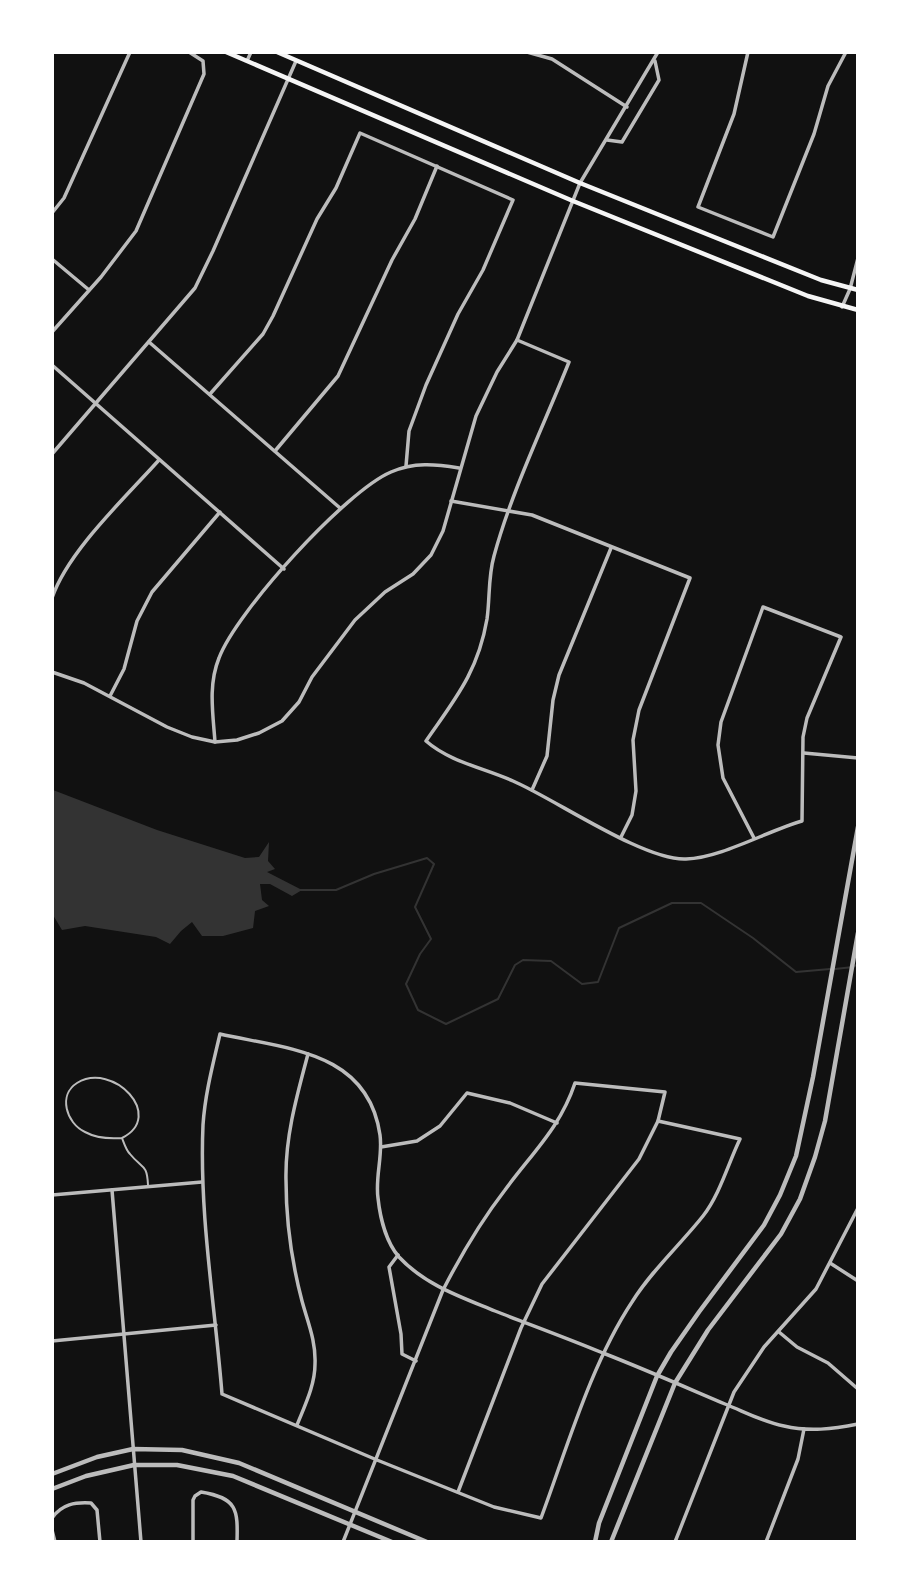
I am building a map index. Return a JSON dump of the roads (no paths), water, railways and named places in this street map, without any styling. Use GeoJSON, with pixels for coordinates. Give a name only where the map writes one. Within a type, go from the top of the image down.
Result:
{"type":"FeatureCollection","features":[{"type":"Feature","properties":{"kind":"main road"},"geometry":{"type":"LineString","coordinates":[[226,52],[573,201],[808,296],[858,310]]}},
{"type":"Feature","properties":{"kind":"main road"},"geometry":{"type":"LineString","coordinates":[[277,52],[580,183],[810,276],[858,290]]}},
{"type":"Feature","properties":{"kind":"street"},"geometry":{"type":"LineString","coordinates":[[52,213],[64,198],[75,176],[130,52]]}},
{"type":"Feature","properties":{"kind":"street"},"geometry":{"type":"LineString","coordinates":[[52,332],[109,268],[136,231],[205,68],[200,58],[189,52]]}},
{"type":"Feature","properties":{"kind":"street"},"geometry":{"type":"LineString","coordinates":[[247,61],[251,52]]}},
{"type":"Feature","properties":{"kind":"street"},"geometry":{"type":"LineString","coordinates":[[527,52],[552,59],[627,107]]}},
{"type":"Feature","properties":{"kind":"street"},"geometry":{"type":"LineString","coordinates":[[52,672],[84,683],[167,727],[215,742],[237,740],[259,733],[282,720],[299,702],[326,656],[355,620],[385,592],[413,574],[431,555],[443,531],[476,416],[497,372],[517,340],[580,183],[658,52]]}},
{"type":"Feature","properties":{"kind":"street"},"geometry":{"type":"LineString","coordinates":[[748,52],[734,114],[698,207],[773,237],[814,134],[828,86],[846,52]]}},
{"type":"Feature","properties":{"kind":"street"},"geometry":{"type":"LineString","coordinates":[[52,454],[195,288],[296,61]]}},
{"type":"Feature","properties":{"kind":"street"},"geometry":{"type":"LineString","coordinates":[[607,140],[622,142],[659,80],[654,61]]}},
{"type":"Feature","properties":{"kind":"street"},"geometry":{"type":"LineString","coordinates":[[210,394],[263,334],[317,219],[336,188],[360,133],[513,200],[483,270],[458,314],[426,385],[409,431],[406,467]]}},
{"type":"Feature","properties":{"kind":"street"},"geometry":{"type":"LineString","coordinates":[[275,452],[326,391],[348,359],[392,260],[415,219],[437,166]]}},
{"type":"Feature","properties":{"kind":"street"},"geometry":{"type":"LineString","coordinates":[[842,307],[858,258]]}},
{"type":"Feature","properties":{"kind":"street"},"geometry":{"type":"LineString","coordinates":[[52,259],[89,290]]}},
{"type":"Feature","properties":{"kind":"street"},"geometry":{"type":"LineString","coordinates":[[517,340],[569,362],[494,557],[487,617],[473,670],[426,741],[442,753],[532,790],[621,837],[669,858],[687,859],[709,855],[802,821],[803,737],[810,710],[841,637],[763,607],[720,722],[718,745],[723,778],[754,838]]}},
{"type":"Feature","properties":{"kind":"street"},"geometry":{"type":"LineString","coordinates":[[149,342],[340,508]]}},
{"type":"Feature","properties":{"kind":"street"},"geometry":{"type":"LineString","coordinates":[[52,365],[284,569]]}},
{"type":"Feature","properties":{"kind":"street"},"geometry":{"type":"LineString","coordinates":[[52,598],[65,569],[78,551],[159,460]]}},
{"type":"Feature","properties":{"kind":"street"},"geometry":{"type":"LineString","coordinates":[[215,742],[213,677],[219,658],[237,624],[284,569],[340,508],[376,480],[406,467],[433,464],[459,468]]}},
{"type":"Feature","properties":{"kind":"street"},"geometry":{"type":"LineString","coordinates":[[451,502],[531,515],[690,578],[639,710],[633,740],[636,791],[632,814],[621,837]]}},
{"type":"Feature","properties":{"kind":"street"},"geometry":{"type":"LineString","coordinates":[[110,696],[124,669],[144,606],[152,592],[220,512]]}},
{"type":"Feature","properties":{"kind":"street"},"geometry":{"type":"LineString","coordinates":[[532,790],[547,756],[553,700],[559,675],[612,547]]}},
{"type":"Feature","properties":{"kind":"street"},"geometry":{"type":"LineString","coordinates":[[804,753],[858,758]]}},
{"type":"Feature","properties":{"kind":"street"},"geometry":{"type":"LineString","coordinates":[[595,1542],[657,1376],[699,1312],[764,1226],[796,1156],[858,827]]}},
{"type":"Feature","properties":{"kind":"street"},"geometry":{"type":"LineString","coordinates":[[611,1542],[675,1383],[708,1330],[781,1234],[800,1199],[821,1133],[858,933]]}},
{"type":"Feature","properties":{"kind":"street"},"geometry":{"type":"LineString","coordinates":[[658,1121],[740,1139],[722,1182],[704,1214],[665,1258],[632,1302],[603,1353],[541,1518],[501,1509],[377,1461],[222,1394],[202,1182],[203,1122],[220,1034],[307,1054],[347,1073],[364,1089],[374,1110],[381,1147],[376,1183],[380,1214],[398,1255],[416,1272],[443,1290],[603,1353],[765,1421],[804,1429],[830,1430],[858,1424]]}},
{"type":"Feature","properties":{"kind":"street"},"geometry":{"type":"LineString","coordinates":[[297,1426],[310,1395],[315,1366],[313,1337],[302,1300],[290,1239],[286,1179],[290,1124],[307,1054]]}},
{"type":"Feature","properties":{"kind":"street"},"geometry":{"type":"LineString","coordinates":[[343,1542],[443,1290],[460,1256],[505,1190],[557,1123],[575,1083],[665,1092],[658,1121],[639,1159],[542,1284],[458,1492]]}},
{"type":"Feature","properties":{"kind":"street"},"geometry":{"type":"LineString","coordinates":[[381,1147],[417,1141],[440,1126],[467,1093],[510,1103],[557,1123]]}},
{"type":"Feature","properties":{"kind":"street"},"geometry":{"type":"LineString","coordinates":[[52,1195],[202,1182]]}},
{"type":"Feature","properties":{"kind":"street"},"geometry":{"type":"LineString","coordinates":[[111,1190],[141,1542]]}},
{"type":"Feature","properties":{"kind":"street"},"geometry":{"type":"LineString","coordinates":[[675,1542],[728,1405],[753,1362],[816,1289],[858,1208]]}},
{"type":"Feature","properties":{"kind":"street"},"geometry":{"type":"LineString","coordinates":[[398,1255],[389,1267],[402,1354],[416,1360]]}},
{"type":"Feature","properties":{"kind":"street"},"geometry":{"type":"LineString","coordinates":[[830,1263],[858,1281]]}},
{"type":"Feature","properties":{"kind":"street"},"geometry":{"type":"LineString","coordinates":[[52,1341],[216,1325]]}},
{"type":"Feature","properties":{"kind":"street"},"geometry":{"type":"LineString","coordinates":[[779,1332],[797,1347],[828,1363],[858,1388]]}},
{"type":"Feature","properties":{"kind":"street"},"geometry":{"type":"LineString","coordinates":[[766,1542],[798,1459],[804,1429]]}},
{"type":"Feature","properties":{"kind":"street"},"geometry":{"type":"LineString","coordinates":[[52,1474],[97,1457],[133,1450],[182,1450],[231,1461],[427,1542]]}},
{"type":"Feature","properties":{"kind":"street"},"geometry":{"type":"LineString","coordinates":[[52,1489],[86,1476],[134,1465],[177,1465],[216,1471],[393,1542]]}},
{"type":"Feature","properties":{"kind":"street"},"geometry":{"type":"LineString","coordinates":[[193,1542],[193,1500],[198,1493],[206,1493],[227,1501],[238,1514],[237,1542]]}},
{"type":"Feature","properties":{"kind":"street"},"geometry":{"type":"LineString","coordinates":[[52,1518],[65,1505],[91,1503],[97,1510],[100,1542]]}},
{"type":"Feature","properties":{"kind":"street"},"geometry":{"type":"LineString","coordinates":[[52,1530],[55,1542]]}},
{"type":"Feature","properties":{"kind":"lane"},"geometry":{"type":"LineString","coordinates":[[98,1078],[118,1084],[131,1095],[139,1111],[132,1130],[122,1138],[98,1137],[77,1128],[67,1111],[66,1100],[69,1091],[76,1084],[98,1078]]}},
{"type":"Feature","properties":{"kind":"lane"},"geometry":{"type":"LineString","coordinates":[[122,1138],[132,1157],[145,1165],[148,1171],[148,1186]]}},
{"type":"Feature","properties":{"kind":"waterway"},"geometry":{"type":"LineString","coordinates":[[300,890],[336,890],[374,874],[427,858],[434,864],[415,907],[431,939],[420,954],[406,984],[418,1010],[446,1024],[498,999],[515,965],[523,960],[551,961],[582,984],[598,982],[619,928],[672,903],[701,903],[753,938],[796,972],[830,969]]}},
{"type":"Feature","properties":{"kind":"waterway"},"geometry":{"type":"LineString","coordinates":[[835,969],[858,964]]}}]}
